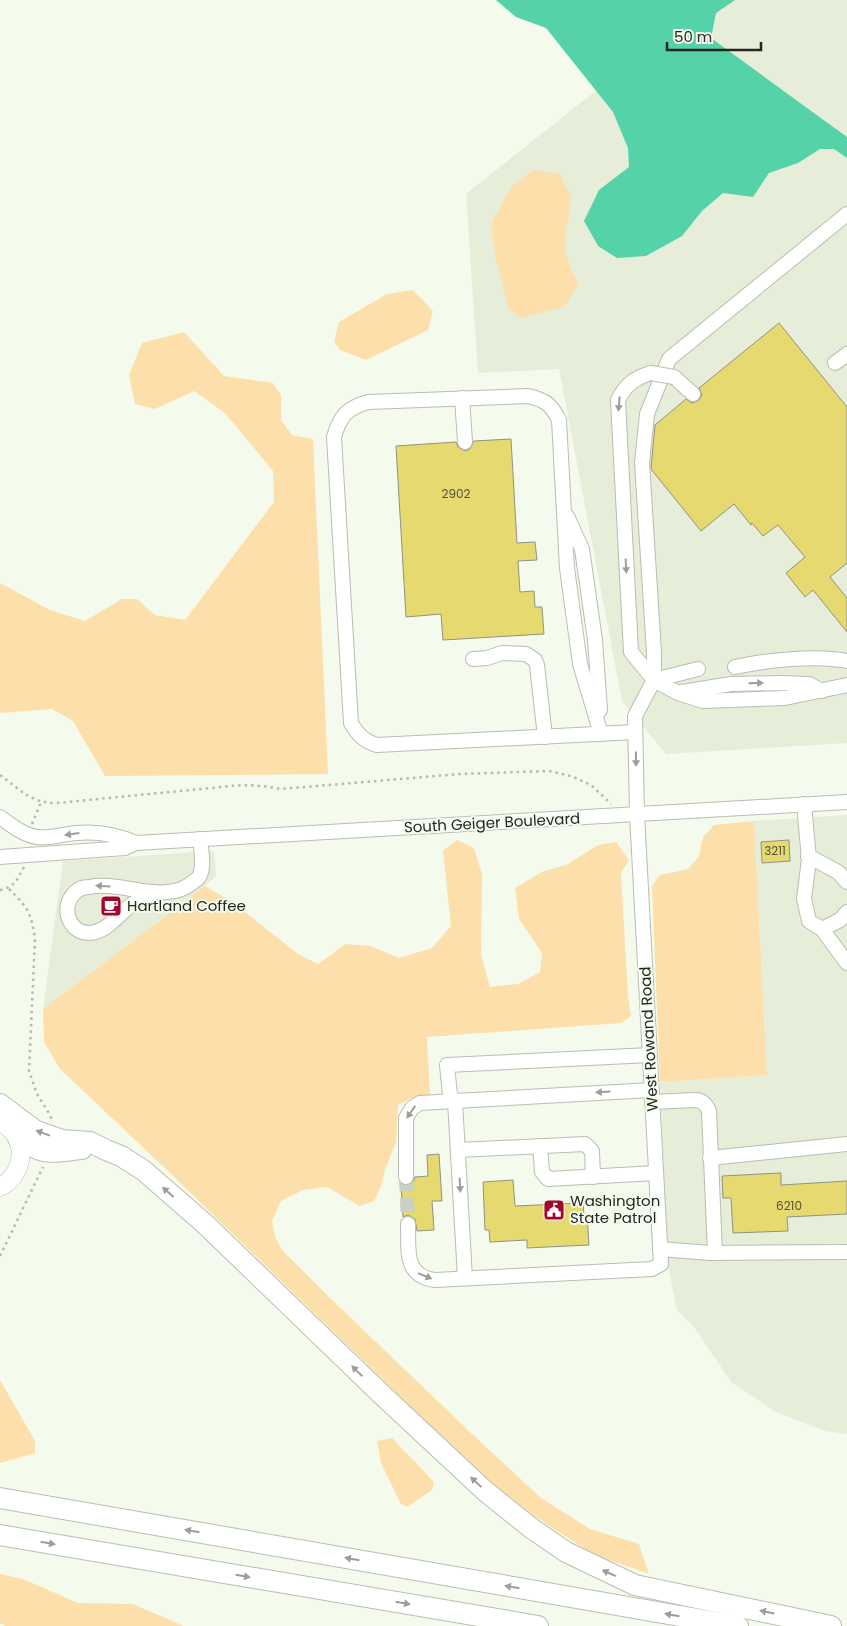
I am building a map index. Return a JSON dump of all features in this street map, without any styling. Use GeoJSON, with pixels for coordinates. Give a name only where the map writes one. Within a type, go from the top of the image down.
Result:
{"type":"FeatureCollection","features":[{"type":"Feature","properties":{"kind":"highway"},"geometry":{"type":"LineString","coordinates":[[1,1117],[36,1131],[47,1144]]}},
{"type":"Feature","properties":{"kind":"highway"},"geometry":{"type":"LineString","coordinates":[[18,1138],[32,1148],[62,1140],[90,1142],[121,1156],[143,1170],[249,1266],[485,1491],[531,1528],[566,1552],[635,1585],[831,1626]]}},
{"type":"Feature","properties":{"kind":"highway"},"geometry":{"type":"LineString","coordinates":[[0,1498],[738,1626]]}},
{"type":"Feature","properties":{"kind":"highway"},"geometry":{"type":"LineString","coordinates":[[0,1535],[538,1626]]}},
{"type":"Feature","properties":{"kind":"main road"},"geometry":{"type":"LineString","coordinates":[[1,1117],[18,1138],[21,1149],[21,1160],[14,1176],[1,1187]]}},
{"type":"Feature","properties":{"kind":"street"},"geometry":{"type":"LineString","coordinates":[[654,680],[654,644],[642,463],[647,414],[668,359],[847,214]]}},
{"type":"Feature","properties":{"kind":"street"},"geometry":{"type":"LineString","coordinates":[[836,363],[847,354]]}},
{"type":"Feature","properties":{"kind":"street"},"geometry":{"type":"LineString","coordinates":[[693,394],[674,377],[651,373],[630,382],[618,400],[631,652],[654,680],[678,693],[731,684],[809,684],[822,691],[847,685]]}},
{"type":"Feature","properties":{"kind":"street"},"geometry":{"type":"LineString","coordinates":[[602,734],[580,664],[567,568],[559,420],[553,408],[542,399],[528,396],[368,402],[354,406],[344,414],[337,425],[334,436],[351,723],[358,735],[367,742],[377,745],[545,736],[602,734],[635,732]]}},
{"type":"Feature","properties":{"kind":"street"},"geometry":{"type":"LineString","coordinates":[[462,398],[464,442]]}},
{"type":"Feature","properties":{"kind":"street"},"geometry":{"type":"LineString","coordinates":[[473,659],[487,658],[502,653],[526,654],[535,660],[538,665],[545,736]]}},
{"type":"Feature","properties":{"kind":"street"},"geometry":{"type":"LineString","coordinates":[[736,667],[756,662],[831,658],[847,661]]}},
{"type":"Feature","properties":{"kind":"street"},"geometry":{"type":"LineString","coordinates":[[757,669],[838,664],[847,666]]}},
{"type":"Feature","properties":{"kind":"street"},"geometry":{"type":"LineString","coordinates":[[654,680],[698,669]]}},
{"type":"Feature","properties":{"kind":"street","name":"West Rowand Road"},"geometry":{"type":"LineString","coordinates":[[465,1278],[652,1269],[661,1264],[650,1054],[630,815],[635,716],[654,680]]}},
{"type":"Feature","properties":{"kind":"street","name":"South Geiger Boulevard"},"geometry":{"type":"LineString","coordinates":[[0,857],[125,848],[136,843],[847,802]]}},
{"type":"Feature","properties":{"kind":"street"},"geometry":{"type":"LineString","coordinates":[[804,804],[808,856],[804,899],[809,921],[822,929],[847,963]]}},
{"type":"Feature","properties":{"kind":"street","name":"South Geiger Boulevard"},"geometry":{"type":"LineString","coordinates":[[0,816],[24,834],[37,837],[95,833],[119,836],[136,843]]}},
{"type":"Feature","properties":{"kind":"street"},"geometry":{"type":"LineString","coordinates":[[151,893],[134,903],[102,930],[92,933],[79,931],[69,920],[66,908],[71,897],[80,888],[96,885],[151,893],[187,888],[199,877],[202,864],[200,839]]}},
{"type":"Feature","properties":{"kind":"street"},"geometry":{"type":"LineString","coordinates":[[808,856],[838,872],[847,882]]}},
{"type":"Feature","properties":{"kind":"street"},"geometry":{"type":"LineString","coordinates":[[822,929],[840,920],[847,912]]}},
{"type":"Feature","properties":{"kind":"street"},"geometry":{"type":"LineString","coordinates":[[408,1224],[410,1262],[414,1271],[427,1279],[465,1278],[455,1101],[450,1095],[447,1065],[650,1054]]}},
{"type":"Feature","properties":{"kind":"street"},"geometry":{"type":"LineString","coordinates":[[406,1177],[406,1118],[412,1108],[420,1103],[652,1096],[700,1100],[707,1106],[708,1111],[715,1253]]}},
{"type":"Feature","properties":{"kind":"street"},"geometry":{"type":"LineString","coordinates":[[458,1150],[585,1144],[592,1151],[594,1177]]}},
{"type":"Feature","properties":{"kind":"street"},"geometry":{"type":"LineString","coordinates":[[710,1158],[847,1144]]}},
{"type":"Feature","properties":{"kind":"street"},"geometry":{"type":"LineString","coordinates":[[540,1146],[542,1172],[548,1179],[656,1173]]}},
{"type":"Feature","properties":{"kind":"street"},"geometry":{"type":"LineString","coordinates":[[660,1249],[715,1253],[847,1252]]}},
{"type":"Feature","properties":{"kind":"path"},"geometry":{"type":"LineString","coordinates":[[0,775],[33,800],[44,803],[57,803],[239,784],[256,784],[281,788],[459,774],[549,772],[571,776],[591,785],[630,815]]}},
{"type":"Feature","properties":{"kind":"path"},"geometry":{"type":"LineString","coordinates":[[0,1256],[44,1166],[52,1123],[50,1115],[37,1094],[29,1071],[35,939],[33,925],[29,911],[9,889]]}},
{"type":"Feature","properties":{"kind":"shaded area"},"geometry":{"type":"Polygon","coordinates":[[[496,0],[735,0],[716,13],[711,38],[847,137],[847,158],[834,149],[820,149],[798,163],[769,173],[753,197],[723,193],[702,211],[682,236],[646,256],[617,258],[598,246],[584,221],[599,190],[629,167],[628,148],[613,112],[546,28],[516,17],[496,0]]]}},
{"type":"Feature","properties":{"kind":"shaded area"},"geometry":{"type":"Polygon","coordinates":[[[710,0],[847,0],[847,743],[666,754],[622,701],[559,369],[478,373],[466,194],[710,0]]]}},
{"type":"Feature","properties":{"kind":"shaded area"},"geometry":{"type":"Polygon","coordinates":[[[533,170],[560,174],[571,196],[564,250],[578,285],[564,307],[520,318],[509,309],[496,260],[491,224],[511,187],[533,170]]]}},
{"type":"Feature","properties":{"kind":"shaded area"},"geometry":{"type":"Polygon","coordinates":[[[413,290],[433,311],[428,330],[366,360],[340,350],[334,342],[339,322],[387,294],[413,290]]]}},
{"type":"Feature","properties":{"kind":"shaded area"},"geometry":{"type":"Polygon","coordinates":[[[184,332],[224,376],[273,383],[281,395],[281,420],[292,435],[313,439],[328,774],[105,776],[73,721],[52,709],[0,713],[0,583],[50,610],[85,621],[122,599],[137,599],[155,615],[185,620],[274,502],[273,471],[225,413],[194,391],[155,409],[135,404],[129,375],[142,343],[184,332]]]}},
{"type":"Feature","properties":{"kind":"shaded area"},"geometry":{"type":"Polygon","coordinates":[[[847,815],[847,1434],[825,1431],[776,1412],[732,1383],[696,1330],[677,1310],[668,1265],[660,1082],[767,1075],[754,821],[847,815]]]}},
{"type":"Feature","properties":{"kind":"shaded area"},"geometry":{"type":"Polygon","coordinates":[[[754,821],[767,1075],[660,1082],[652,886],[660,875],[688,869],[699,856],[703,837],[714,825],[754,821]]]}},
{"type":"Feature","properties":{"kind":"shaded area"},"geometry":{"type":"Polygon","coordinates":[[[457,840],[474,848],[482,874],[481,955],[490,987],[518,984],[540,972],[542,953],[519,919],[515,888],[542,872],[568,864],[598,845],[616,842],[629,860],[621,873],[628,996],[631,1016],[621,1023],[427,1037],[430,1095],[410,1099],[398,1105],[396,1142],[374,1201],[360,1206],[327,1187],[303,1190],[281,1201],[272,1221],[275,1236],[282,1250],[330,1298],[541,1498],[590,1529],[639,1544],[649,1574],[593,1554],[531,1514],[478,1472],[168,1171],[60,1069],[44,1042],[43,1009],[205,886],[231,901],[298,954],[318,964],[345,944],[370,946],[399,958],[432,948],[451,926],[443,851],[457,840]]]}},
{"type":"Feature","properties":{"kind":"shaded area"},"geometry":{"type":"Polygon","coordinates":[[[214,851],[216,876],[43,1009],[63,861],[214,851]]]}},
{"type":"Feature","properties":{"kind":"shaded area"},"geometry":{"type":"Polygon","coordinates":[[[0,1380],[35,1441],[35,1453],[0,1463],[0,1380]]]}},
{"type":"Feature","properties":{"kind":"shaded area"},"geometry":{"type":"Polygon","coordinates":[[[392,1438],[434,1482],[432,1490],[407,1507],[401,1504],[381,1463],[377,1441],[392,1438]]]}},
{"type":"Feature","properties":{"kind":"shaded area"},"geometry":{"type":"Polygon","coordinates":[[[0,1574],[23,1579],[78,1603],[133,1604],[184,1626],[5,1626],[0,1623],[0,1574]]]}},
{"type":"Feature","properties":{"kind":"building"},"geometry":{"type":"Polygon","coordinates":[[[779,323],[847,407],[847,563],[830,577],[847,598],[847,632],[813,590],[805,597],[786,573],[805,557],[778,525],[763,536],[752,523],[751,525],[734,504],[701,531],[651,469],[655,425],[686,399],[692,403],[699,400],[702,395],[699,388],[779,323]]]}},
{"type":"Feature","properties":{"kind":"building"},"geometry":{"type":"Polygon","coordinates":[[[511,439],[517,543],[535,542],[537,560],[518,561],[520,592],[534,591],[535,607],[542,607],[544,634],[443,640],[441,614],[406,617],[396,446],[456,442],[458,447],[465,451],[470,449],[474,441],[511,439]]]}},
{"type":"Feature","properties":{"kind":"building"},"geometry":{"type":"Polygon","coordinates":[[[789,840],[790,861],[762,863],[761,842],[789,840]]]}},
{"type":"Feature","properties":{"kind":"building","name":"Hartland Coffee"},"geometry":{"type":"Polygon","coordinates":[[[116,896],[121,902],[107,915],[101,908],[116,896]]]}},
{"type":"Feature","properties":{"kind":"building"},"geometry":{"type":"Polygon","coordinates":[[[439,1154],[442,1201],[432,1201],[434,1230],[417,1231],[415,1219],[408,1215],[403,1217],[401,1184],[410,1185],[415,1177],[428,1176],[427,1155],[439,1154]]]}},
{"type":"Feature","properties":{"kind":"building"},"geometry":{"type":"Polygon","coordinates":[[[781,1173],[781,1185],[847,1181],[847,1214],[787,1217],[788,1231],[733,1233],[731,1198],[723,1198],[722,1176],[781,1173]]]}},
{"type":"Feature","properties":{"kind":"building","name":"Washington State Patrol"},"geometry":{"type":"Polygon","coordinates":[[[513,1180],[515,1206],[583,1203],[584,1215],[587,1214],[589,1245],[527,1248],[527,1240],[490,1242],[489,1230],[485,1230],[483,1182],[513,1180]]]}},
{"type":"Feature","properties":{"kind":"tunnel"},"geometry":{"type":"LineString","coordinates":[[406,1177],[408,1224]]}},
{"type":"Feature","properties":{"kind":"place","name":"Hartland Coffee"},"geometry":{"type":"Point","coordinates":[111,906]}},
{"type":"Feature","properties":{"kind":"place","name":"Washington State Patrol"},"geometry":{"type":"Point","coordinates":[554,1210]}}]}
